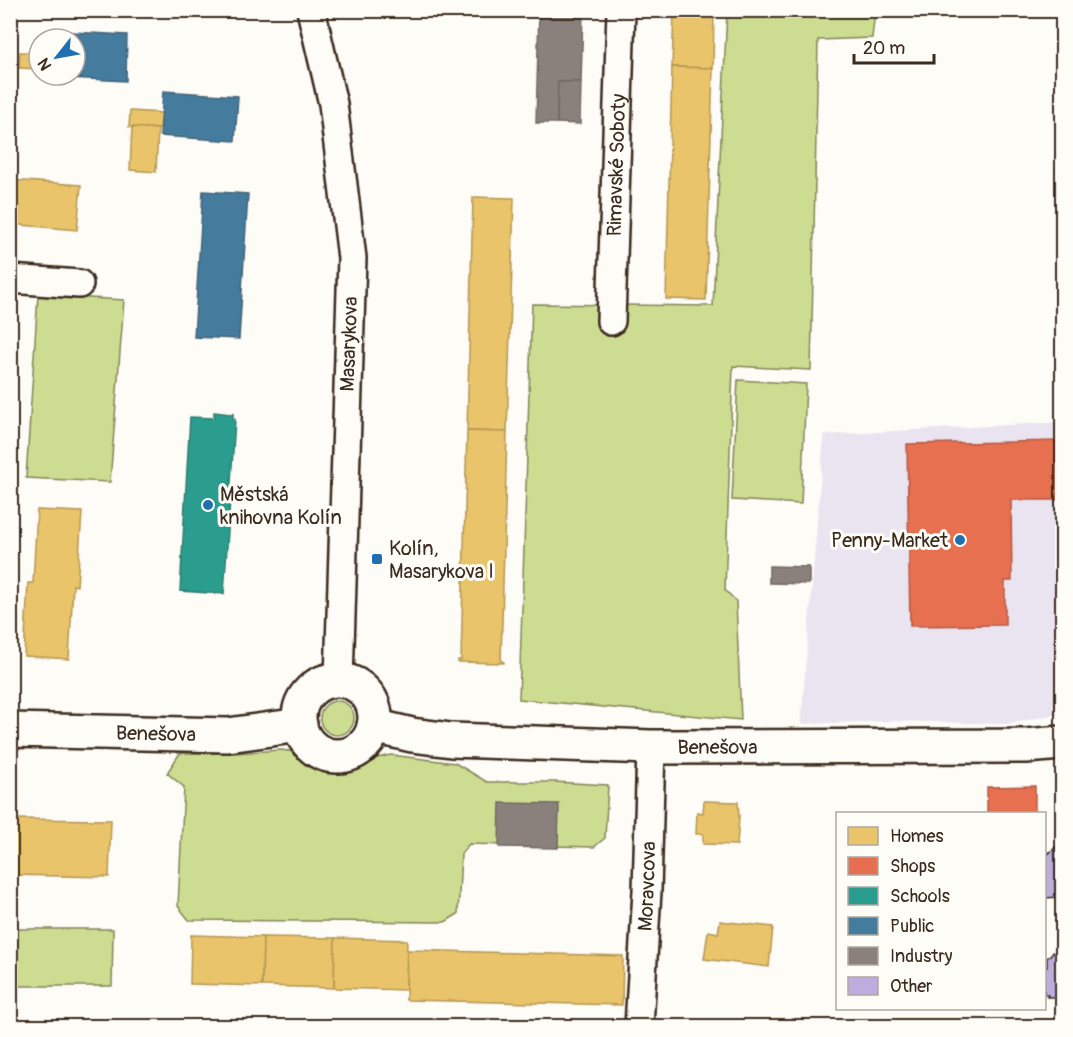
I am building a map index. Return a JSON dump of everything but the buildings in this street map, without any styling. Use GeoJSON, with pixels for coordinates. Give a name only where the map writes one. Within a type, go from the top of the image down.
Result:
{"type":"FeatureCollection","features":[{"type":"Feature","properties":{"kind":"street","name":"Masarykova"},"geometry":{"type":"LineString","coordinates":[[311,10],[333,104],[352,258],[339,680]]}},
{"type":"Feature","properties":{"kind":"street","name":"Rimavské Soboty"},"geometry":{"type":"LineString","coordinates":[[610,321],[621,10]]}},
{"type":"Feature","properties":{"kind":"street"},"geometry":{"type":"LineString","coordinates":[[10,279],[79,284]]}},
{"type":"Feature","properties":{"kind":"street"},"geometry":{"type":"LineString","coordinates":[[339,680],[359,687],[367,695],[375,715],[374,726],[365,744],[357,751],[337,756],[327,755],[309,744],[303,735],[299,714],[308,693],[327,681],[339,680]]}},
{"type":"Feature","properties":{"kind":"street","name":"Benešova"},"geometry":{"type":"LineString","coordinates":[[10,730],[228,735],[300,725]]}},
{"type":"Feature","properties":{"kind":"street","name":"Benešova"},"geometry":{"type":"LineString","coordinates":[[374,726],[412,735],[451,740],[651,747],[1026,746],[1062,743]]}},
{"type":"Feature","properties":{"kind":"street","name":"Moravcova"},"geometry":{"type":"LineString","coordinates":[[639,1026],[647,891],[651,747]]}},
{"type":"Feature","properties":{"kind":"shaded area"},"geometry":{"type":"Polygon","coordinates":[[[1062,422],[1062,713],[1006,724],[895,721],[801,724],[824,435],[1062,422]]]}},
{"type":"Feature","properties":{"kind":"green space"},"geometry":{"type":"Polygon","coordinates":[[[727,11],[875,11],[872,38],[818,40],[811,370],[733,366],[725,590],[736,601],[741,720],[519,699],[532,304],[713,306],[727,11]]]}},
{"type":"Feature","properties":{"kind":"green space"},"geometry":{"type":"Polygon","coordinates":[[[38,295],[124,300],[110,482],[26,478],[38,295]]]}},
{"type":"Feature","properties":{"kind":"green space"},"geometry":{"type":"Polygon","coordinates":[[[738,380],[806,384],[801,504],[732,500],[738,380]]]}},
{"type":"Feature","properties":{"kind":"green space"},"geometry":{"type":"Polygon","coordinates":[[[337,701],[349,706],[354,718],[349,730],[337,735],[325,730],[320,718],[325,706],[337,701]]]}},
{"type":"Feature","properties":{"kind":"green space"},"geometry":{"type":"Polygon","coordinates":[[[281,750],[296,752],[314,765],[333,770],[391,755],[455,763],[487,782],[608,785],[605,838],[594,847],[469,844],[461,854],[458,914],[445,922],[189,920],[178,906],[184,787],[167,773],[180,753],[281,750]]]}},
{"type":"Feature","properties":{"kind":"green space"},"geometry":{"type":"Polygon","coordinates":[[[11,929],[113,929],[112,986],[11,986],[11,929]]]}},
{"type":"Feature","properties":{"kind":"place","name":"Městská knihovna Kolín"},"geometry":{"type":"Point","coordinates":[208,505]}},
{"type":"Feature","properties":{"kind":"place","name":"Penny-Market"},"geometry":{"type":"Point","coordinates":[960,540]}},
{"type":"Feature","properties":{"kind":"place","name":"Kolín, Masarykova I"},"geometry":{"type":"Point","coordinates":[377,559]}}]}
